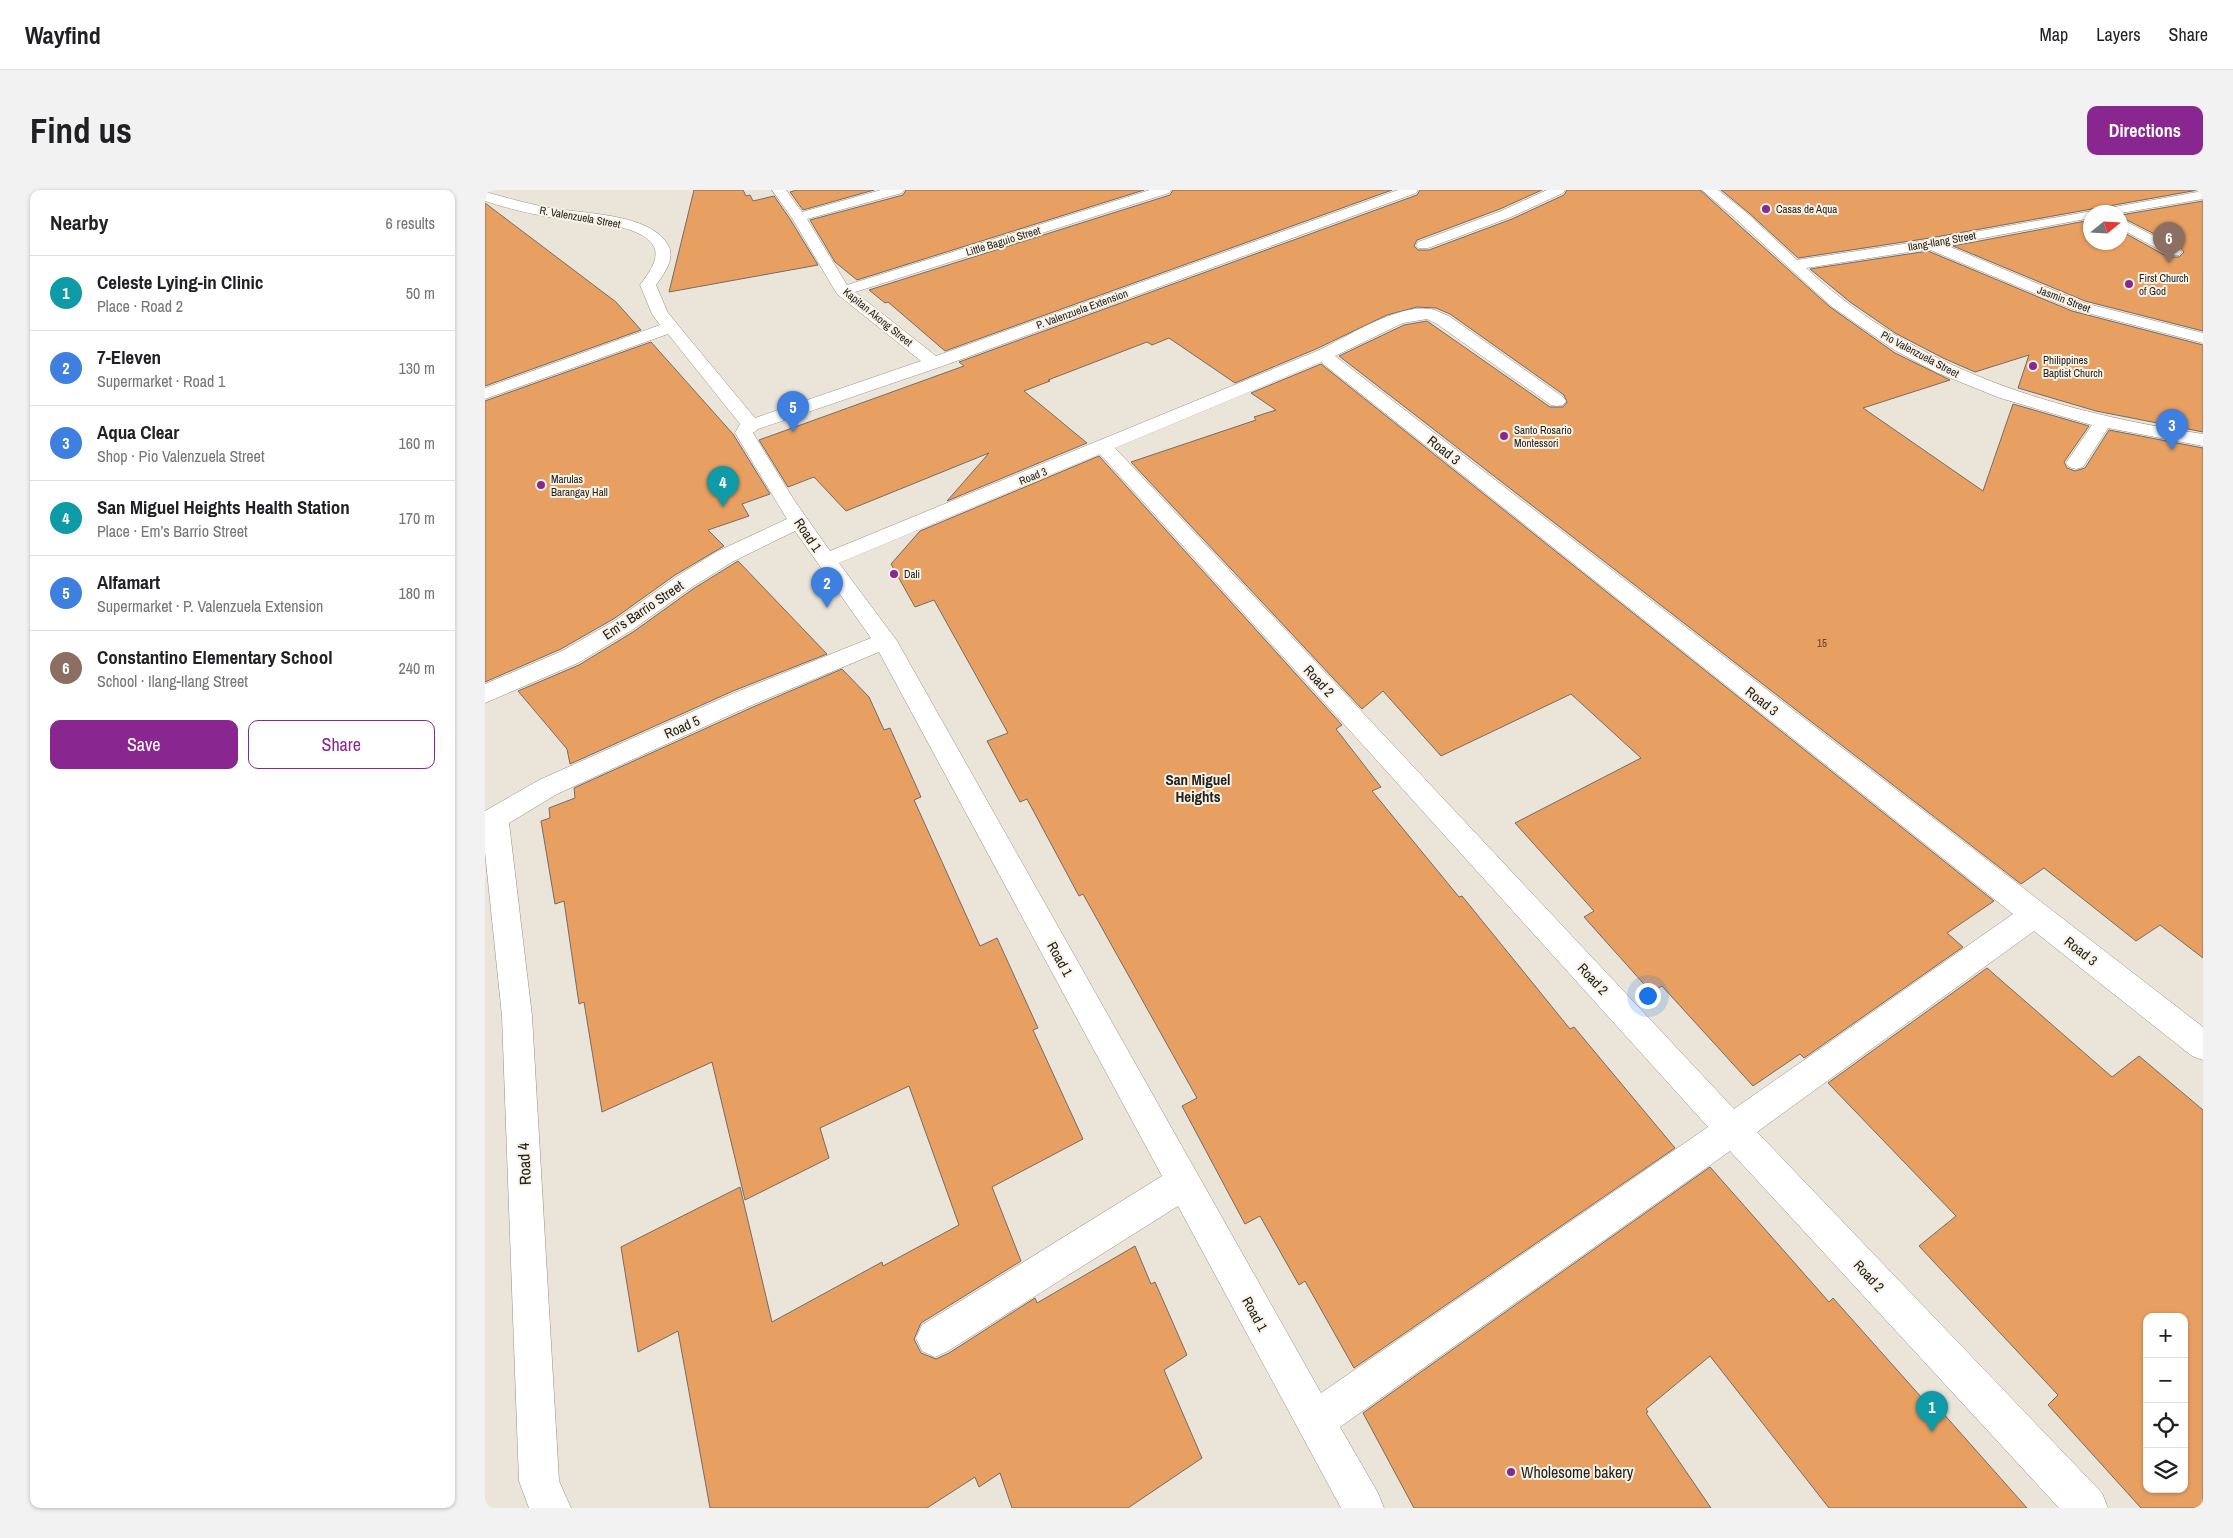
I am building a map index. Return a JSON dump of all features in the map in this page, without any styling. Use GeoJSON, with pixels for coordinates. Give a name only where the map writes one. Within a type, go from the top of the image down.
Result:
{"type":"FeatureCollection","features":[{"type":"Feature","properties":{"kind":"street","name":"Kapitan Akong Street"},"geometry":{"type":"LineString","coordinates":[[779,190],[799,217],[843,291],[935,362]]}},
{"type":"Feature","properties":{"kind":"street"},"geometry":{"type":"LineString","coordinates":[[799,217],[897,190]]}},
{"type":"Feature","properties":{"kind":"street","name":"Little Baguio Street"},"geometry":{"type":"LineString","coordinates":[[843,291],[1164,190]]}},
{"type":"Feature","properties":{"kind":"street","name":"P. Valenzuela Extension"},"geometry":{"type":"LineString","coordinates":[[751,425],[935,362],[1411,190]]}},
{"type":"Feature","properties":{"kind":"street"},"geometry":{"type":"LineString","coordinates":[[1423,245],[1506,214],[1558,190]]}},
{"type":"Feature","properties":{"kind":"street","name":"Pio Valenzuela Street"},"geometry":{"type":"LineString","coordinates":[[1718,192],[1793,265],[1836,302],[1885,337],[1943,369],[2012,396],[2148,432],[2203,440]]}},
{"type":"Feature","properties":{"kind":"street"},"geometry":{"type":"LineString","coordinates":[[2128,208],[2203,195]]}},
{"type":"Feature","properties":{"kind":"street","name":"R. Valenzuela Street"},"geometry":{"type":"LineString","coordinates":[[485,196],[553,213],[608,220],[633,226],[656,237],[663,248],[662,263],[648,285],[660,314],[751,425]]}},
{"type":"Feature","properties":{"kind":"street","name":"Ilang-Ilang Street"},"geometry":{"type":"LineString","coordinates":[[1793,265],[1931,244],[2083,216]]}},
{"type":"Feature","properties":{"kind":"street"},"geometry":{"type":"LineString","coordinates":[[2128,227],[2174,252]]}},
{"type":"Feature","properties":{"kind":"street","name":"Jasmin Street"},"geometry":{"type":"LineString","coordinates":[[1931,244],[2078,306],[2203,338]]}},
{"type":"Feature","properties":{"kind":"street","name":"Road 3"},"geometry":{"type":"LineString","coordinates":[[826,561],[1104,447],[1323,354],[1397,319],[1412,315],[1429,314],[1443,320],[1557,401]]}},
{"type":"Feature","properties":{"kind":"street"},"geometry":{"type":"LineString","coordinates":[[485,394],[671,327]]}},
{"type":"Feature","properties":{"kind":"street","name":"Road 3"},"geometry":{"type":"LineString","coordinates":[[1323,354],[2203,1046]]}},
{"type":"Feature","properties":{"kind":"street"},"geometry":{"type":"LineString","coordinates":[[2076,463],[2104,421]]}},
{"type":"Feature","properties":{"kind":"street","name":"Road 1"},"geometry":{"type":"LineString","coordinates":[[751,425],[746,428],[744,433],[784,500],[885,641],[1363,1508]]}},
{"type":"Feature","properties":{"kind":"street","name":"Road 2"},"geometry":{"type":"LineString","coordinates":[[1104,447],[1732,1130],[2087,1508]]}},
{"type":"Feature","properties":{"kind":"street","name":"Em’s Barrio Street"},"geometry":{"type":"LineString","coordinates":[[485,694],[570,656],[624,625],[683,582],[724,557],[799,521]]}},
{"type":"Feature","properties":{"kind":"street","name":"Road 5"},"geometry":{"type":"LineString","coordinates":[[490,821],[557,783],[743,699],[885,641]]}},
{"type":"Feature","properties":{"kind":"street","name":"Road 4"},"geometry":{"type":"LineString","coordinates":[[490,821],[517,1016],[539,1481],[550,1508]]}},
{"type":"Feature","properties":{"kind":"street"},"geometry":{"type":"LineString","coordinates":[[1314,1421],[1732,1130],[2034,915]]}},
{"type":"Feature","properties":{"kind":"street"},"geometry":{"type":"LineString","coordinates":[[935,1338],[1183,1183]]}},
{"type":"Feature","properties":{"kind":"building"},"geometry":{"type":"Polygon","coordinates":[[[694,190],[743,190],[746,196],[750,195],[753,201],[774,196],[818,265],[669,292],[694,190]]]}},
{"type":"Feature","properties":{"kind":"building"},"geometry":{"type":"Polygon","coordinates":[[[797,190],[874,190],[803,210],[790,192],[797,190]]]}},
{"type":"Feature","properties":{"kind":"building"},"geometry":{"type":"Polygon","coordinates":[[[906,190],[1144,190],[857,280],[835,262],[810,220],[903,195],[906,190]]]}},
{"type":"Feature","properties":{"kind":"building"},"geometry":{"type":"Polygon","coordinates":[[[1173,190],[1392,190],[945,351],[888,302],[885,303],[869,290],[1170,195],[1173,190]]]}},
{"type":"Feature","properties":{"kind":"building"},"geometry":{"type":"Polygon","coordinates":[[[1420,190],[1542,190],[1500,209],[1417,240],[1414,246],[1418,250],[1429,250],[1512,219],[1564,195],[1567,190],[1700,190],[1830,307],[1895,353],[1950,380],[1863,408],[1983,491],[2013,404],[2089,426],[2064,462],[2067,468],[2075,471],[2085,468],[2109,430],[2203,448],[2203,958],[2160,925],[2136,941],[2044,868],[2021,884],[1339,356],[1404,325],[1427,321],[1550,407],[1563,407],[1567,402],[1564,395],[1450,314],[1436,308],[1417,307],[1387,315],[1316,349],[1235,383],[1169,338],[1152,345],[1147,342],[1048,380],[1050,381],[1024,391],[1087,443],[947,501],[989,453],[846,511],[814,477],[788,487],[759,440],[964,366],[959,362],[1417,195],[1420,190]]]}},
{"type":"Feature","properties":{"kind":"building"},"geometry":{"type":"Polygon","coordinates":[[[1721,190],[2198,190],[2114,205],[2083,205],[2083,211],[1930,238],[1798,258],[1721,190]]]}},
{"type":"Feature","properties":{"kind":"building"},"geometry":{"type":"Polygon","coordinates":[[[2203,201],[2203,331],[2085,301],[1953,246],[2083,222],[2083,250],[2128,250],[2128,235],[2168,257],[2179,257],[2184,252],[2180,247],[2128,221],[2128,214],[2203,201]]]}},
{"type":"Feature","properties":{"kind":"building"},"geometry":{"type":"Polygon","coordinates":[[[485,203],[616,302],[641,330],[485,386],[485,203]]]}},
{"type":"Feature","properties":{"kind":"building"},"geometry":{"type":"Polygon","coordinates":[[[1928,251],[2072,311],[2203,345],[2203,432],[2096,411],[2018,388],[2029,355],[1975,372],[1895,333],[1850,302],[1810,269],[1928,251]]]}},
{"type":"Feature","properties":{"kind":"building"},"geometry":{"type":"Polygon","coordinates":[[[651,342],[733,434],[770,494],[742,504],[749,516],[708,530],[724,546],[675,575],[615,618],[561,649],[485,682],[485,401],[651,342]]]}},
{"type":"Feature","properties":{"kind":"building"},"geometry":{"type":"Polygon","coordinates":[[[1321,364],[1994,901],[1947,933],[1963,947],[1804,1058],[1800,1054],[1753,1086],[1662,986],[1651,992],[1584,917],[1594,911],[1515,823],[1641,758],[1571,694],[1441,756],[1383,691],[1362,709],[1131,462],[1256,420],[1254,417],[1276,410],[1251,393],[1321,364]]]}},
{"type":"Feature","properties":{"kind":"building"},"geometry":{"type":"Polygon","coordinates":[[[1099,456],[1342,725],[1336,729],[1381,787],[1372,791],[1459,897],[1462,896],[1570,1029],[1574,1027],[1675,1148],[1354,1368],[1305,1281],[1299,1285],[1260,1216],[1245,1224],[1182,1106],[1197,1098],[1083,894],[1079,896],[1027,799],[1020,802],[987,741],[1008,733],[934,600],[915,607],[891,564],[920,531],[1099,456]]]}},
{"type":"Feature","properties":{"kind":"building"},"geometry":{"type":"Polygon","coordinates":[[[738,561],[827,654],[733,691],[570,764],[567,749],[518,691],[579,665],[633,632],[693,589],[738,561]]]}},
{"type":"Feature","properties":{"kind":"building"},"geometry":{"type":"Polygon","coordinates":[[[842,669],[869,697],[884,730],[890,728],[921,797],[914,800],[980,946],[997,938],[1038,1028],[1033,1030],[1083,1139],[992,1187],[1021,1261],[921,1323],[914,1339],[921,1353],[936,1359],[949,1353],[1035,1298],[1037,1303],[1135,1246],[1151,1284],[1155,1282],[1187,1355],[1164,1370],[1202,1458],[1128,1508],[1012,1508],[1000,1473],[979,1487],[975,1477],[927,1508],[710,1508],[678,1331],[638,1352],[621,1247],[740,1187],[772,1322],[882,1262],[883,1266],[959,1225],[909,1086],[820,1128],[829,1158],[745,1200],[712,1062],[602,1112],[584,1002],[579,1004],[564,901],[555,904],[541,821],[550,818],[549,808],[575,798],[574,788],[842,669]]]}},
{"type":"Feature","properties":{"kind":"building"},"geometry":{"type":"Polygon","coordinates":[[[1987,968],[2112,1077],[2139,1056],[2203,1110],[2203,1508],[2141,1508],[2048,1405],[2058,1395],[1919,1246],[1956,1216],[1828,1083],[1987,968]]]}},
{"type":"Feature","properties":{"kind":"building"},"geometry":{"type":"Polygon","coordinates":[[[1710,1167],[1829,1302],[1833,1298],[1930,1407],[1934,1403],[2027,1508],[1829,1508],[1710,1356],[1646,1409],[1648,1412],[1646,1413],[1711,1508],[1414,1508],[1363,1413],[1710,1167]]]}},
{"type":"Feature","properties":{"kind":"place","name":"Casas de Aqua"},"geometry":{"type":"Point","coordinates":[1766,209]}},
{"type":"Feature","properties":{"kind":"place","name":"Constantino Elementary School"},"geometry":{"type":"Point","coordinates":[2169,263]}},
{"type":"Feature","properties":{"kind":"place","name":"First Church of God"},"geometry":{"type":"Point","coordinates":[2129,284]}},
{"type":"Feature","properties":{"kind":"place","name":"Philippines Baptist Church"},"geometry":{"type":"Point","coordinates":[2033,366]}},
{"type":"Feature","properties":{"kind":"place","name":"Alfamart"},"geometry":{"type":"Point","coordinates":[793,432]}},
{"type":"Feature","properties":{"kind":"place","name":"Santo Rosario Montessori"},"geometry":{"type":"Point","coordinates":[1504,436]}},
{"type":"Feature","properties":{"kind":"place","name":"Aqua Clear"},"geometry":{"type":"Point","coordinates":[2172,450]}},
{"type":"Feature","properties":{"kind":"place","name":"Marulas Barangay Hall"},"geometry":{"type":"Point","coordinates":[541,485]}},
{"type":"Feature","properties":{"kind":"place","name":"San Miguel Heights Health Station"},"geometry":{"type":"Point","coordinates":[723,507]}},
{"type":"Feature","properties":{"kind":"place","name":"Dali"},"geometry":{"type":"Point","coordinates":[894,574]}},
{"type":"Feature","properties":{"kind":"place","name":"7-Eleven"},"geometry":{"type":"Point","coordinates":[827,608]}},
{"type":"Feature","properties":{"kind":"place","name":"Celeste Lying-in Clinic"},"geometry":{"type":"Point","coordinates":[1932,1432]}},
{"type":"Feature","properties":{"kind":"place","name":"Wholesome bakery"},"geometry":{"type":"Point","coordinates":[1511,1472]}},
{"type":"Feature","properties":{"kind":"district","name":"San Miguel Heights"},"geometry":{"type":"Point","coordinates":[1198,788]}}]}
